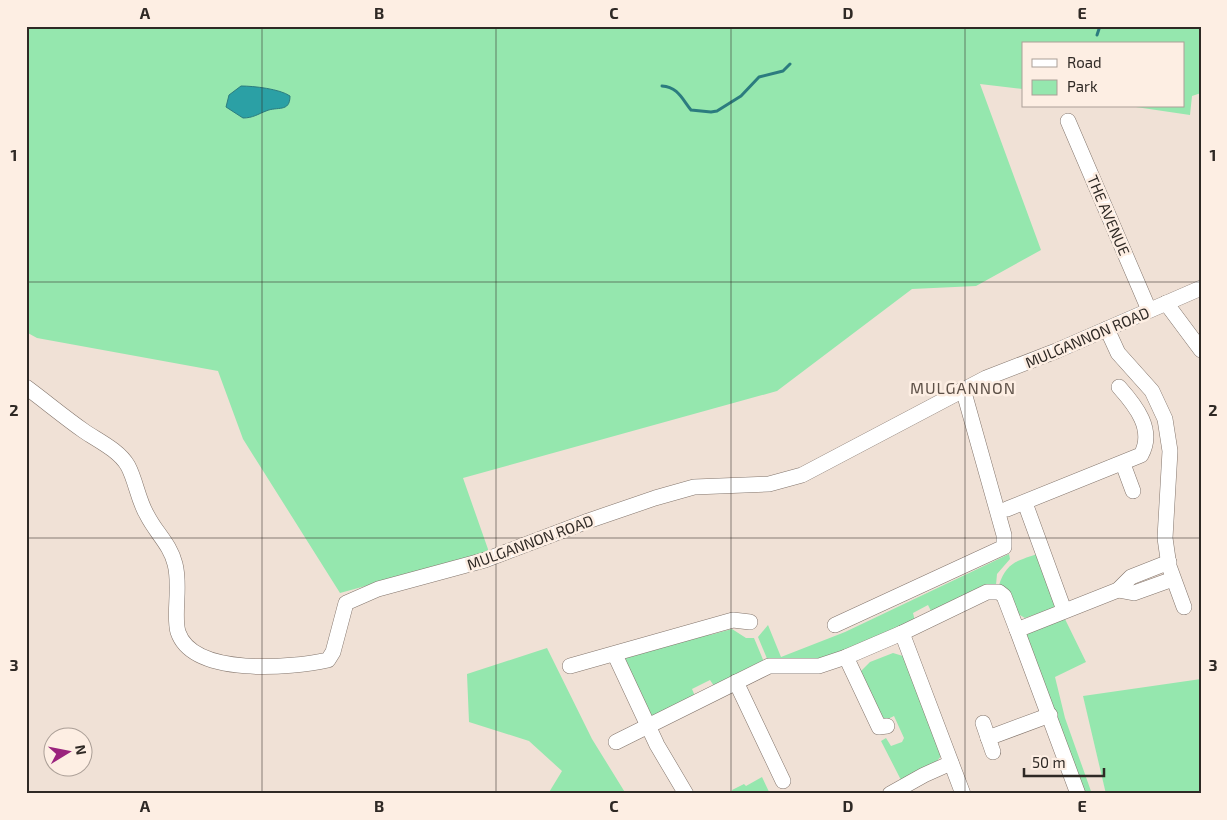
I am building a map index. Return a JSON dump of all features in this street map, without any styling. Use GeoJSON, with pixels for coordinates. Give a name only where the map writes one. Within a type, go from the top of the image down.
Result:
{"type":"FeatureCollection","features":[{"type":"Feature","properties":{"kind":"street","name":"THE AVENUE"},"geometry":{"type":"LineString","coordinates":[[1068,121],[1149,310]]}},
{"type":"Feature","properties":{"kind":"street","name":"MULGANNON ROAD"},"geometry":{"type":"LineString","coordinates":[[26,387],[106,445],[127,464],[146,515],[167,543],[175,562],[179,580],[178,630],[184,644],[207,658],[231,665],[304,665],[328,660],[333,652],[346,603],[378,589],[485,560],[588,521],[694,487],[769,484],[792,479],[823,466],[963,389],[1201,288]]}},
{"type":"Feature","properties":{"kind":"street"},"geometry":{"type":"LineString","coordinates":[[1166,303],[1201,350]]}},
{"type":"Feature","properties":{"kind":"street"},"geometry":{"type":"LineString","coordinates":[[1107,329],[1118,353],[1152,392],[1165,419],[1169,434],[1170,470],[1165,524],[1169,562],[1173,579],[1184,607]]}},
{"type":"Feature","properties":{"kind":"street"},"geometry":{"type":"LineString","coordinates":[[1007,509],[1123,464],[1141,455],[1146,446],[1147,435],[1140,415],[1119,387]]}},
{"type":"Feature","properties":{"kind":"street"},"geometry":{"type":"LineString","coordinates":[[835,625],[1004,547],[1004,535],[963,389]]}},
{"type":"Feature","properties":{"kind":"street"},"geometry":{"type":"LineString","coordinates":[[1123,464],[1133,491]]}},
{"type":"Feature","properties":{"kind":"street"},"geometry":{"type":"LineString","coordinates":[[1025,503],[1064,610]]}},
{"type":"Feature","properties":{"kind":"street"},"geometry":{"type":"LineString","coordinates":[[1118,590],[1130,577],[1169,562]]}},
{"type":"Feature","properties":{"kind":"street"},"geometry":{"type":"LineString","coordinates":[[1017,630],[1118,590],[1139,592],[1173,579]]}},
{"type":"Feature","properties":{"kind":"street"},"geometry":{"type":"LineString","coordinates":[[616,742],[705,694],[769,666],[819,666],[846,657],[993,590],[1004,596],[1078,794]]}},
{"type":"Feature","properties":{"kind":"street"},"geometry":{"type":"LineString","coordinates":[[570,666],[615,655],[733,620],[750,622]]}},
{"type":"Feature","properties":{"kind":"street"},"geometry":{"type":"LineString","coordinates":[[902,633],[963,794]]}},
{"type":"Feature","properties":{"kind":"street"},"geometry":{"type":"LineString","coordinates":[[615,655],[648,726],[686,794]]}},
{"type":"Feature","properties":{"kind":"street"},"geometry":{"type":"LineString","coordinates":[[846,657],[879,727],[887,726]]}},
{"type":"Feature","properties":{"kind":"street"},"geometry":{"type":"LineString","coordinates":[[736,682],[777,779]]}},
{"type":"Feature","properties":{"kind":"street"},"geometry":{"type":"LineString","coordinates":[[983,723],[991,745],[1050,715]]}},
{"type":"Feature","properties":{"kind":"street"},"geometry":{"type":"LineString","coordinates":[[890,794],[924,775],[951,763]]}},
{"type":"Feature","properties":{"kind":"green space"},"geometry":{"type":"Polygon","coordinates":[[[26,26],[1201,26],[1201,93],[1192,96],[1190,115],[1143,108],[1184,108],[1184,42],[1022,42],[1022,89],[980,84],[1041,250],[976,286],[912,289],[777,391],[463,478],[489,552],[340,593],[243,439],[218,371],[37,338],[26,332],[26,26]]]}},
{"type":"Feature","properties":{"kind":"green space"},"geometry":{"type":"Polygon","coordinates":[[[1040,553],[1056,606],[1025,618],[1018,614],[999,585],[1010,566],[1019,560],[1040,553]]]}},
{"type":"Feature","properties":{"kind":"green space"},"geometry":{"type":"Polygon","coordinates":[[[1009,554],[1010,559],[997,574],[996,585],[932,613],[928,605],[913,613],[915,621],[819,660],[768,661],[758,637],[768,625],[781,657],[845,632],[1009,554]]]}},
{"type":"Feature","properties":{"kind":"green space"},"geometry":{"type":"Polygon","coordinates":[[[1064,617],[1086,662],[1055,677],[1065,718],[1092,794],[1085,794],[1028,642],[1027,635],[1032,627],[1064,617]]]}},
{"type":"Feature","properties":{"kind":"green space"},"geometry":{"type":"Polygon","coordinates":[[[732,629],[746,638],[754,638],[764,662],[714,686],[710,680],[692,689],[695,696],[655,715],[650,715],[624,663],[626,658],[708,632],[710,635],[732,629]]]}},
{"type":"Feature","properties":{"kind":"green space"},"geometry":{"type":"Polygon","coordinates":[[[547,648],[592,739],[626,794],[548,794],[562,771],[529,741],[469,722],[467,674],[547,648]]]}},
{"type":"Feature","properties":{"kind":"green space"},"geometry":{"type":"Polygon","coordinates":[[[893,653],[903,656],[941,756],[937,761],[901,780],[881,741],[886,738],[891,746],[902,742],[904,738],[894,716],[888,719],[880,717],[858,674],[870,662],[893,653]]]}},
{"type":"Feature","properties":{"kind":"green space"},"geometry":{"type":"Polygon","coordinates":[[[1201,679],[1201,794],[1106,794],[1083,696],[1201,679]]]}},
{"type":"Feature","properties":{"kind":"green space"},"geometry":{"type":"Polygon","coordinates":[[[762,777],[770,794],[733,794],[732,790],[744,784],[746,786],[762,777]]]}},
{"type":"Feature","properties":{"kind":"water"},"geometry":{"type":"Polygon","coordinates":[[[241,86],[280,91],[290,96],[288,105],[253,117],[243,118],[226,107],[229,95],[241,86]]]}},
{"type":"Feature","properties":{"kind":"waterway"},"geometry":{"type":"LineString","coordinates":[[1097,35],[1100,26]]}},
{"type":"Feature","properties":{"kind":"waterway"},"geometry":{"type":"LineString","coordinates":[[662,86],[676,91],[691,110],[717,111],[741,96],[759,77],[783,71],[790,64]]}},
{"type":"Feature","properties":{"kind":"district","name":"MULGANNON"},"geometry":{"type":"Point","coordinates":[963,387]}}]}
